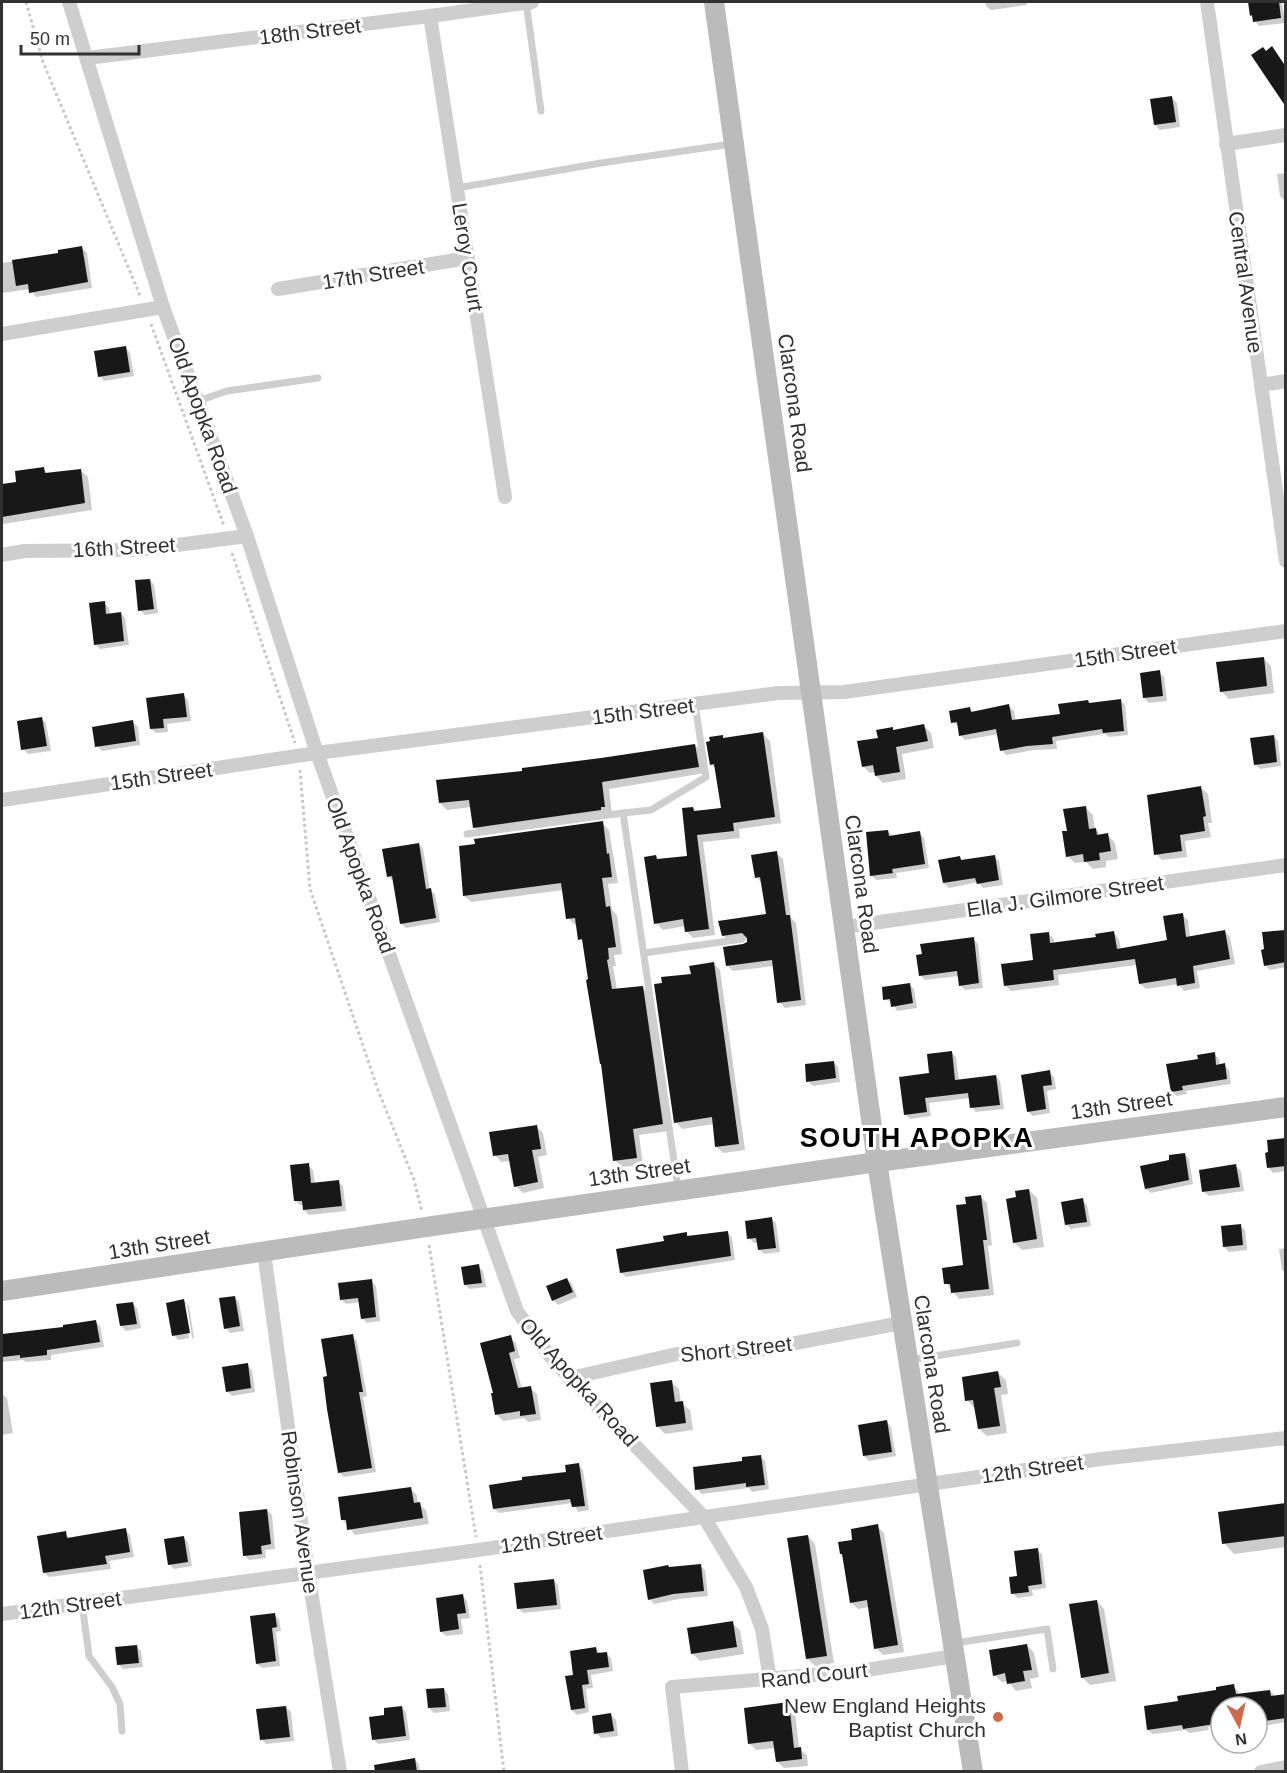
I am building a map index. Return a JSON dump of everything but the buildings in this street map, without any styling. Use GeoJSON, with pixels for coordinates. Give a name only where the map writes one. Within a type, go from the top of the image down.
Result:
{"type":"FeatureCollection","features":[{"type":"Feature","properties":{"kind":"main road","name":"Clarcona Road"},"geometry":{"type":"LineString","coordinates":[[714,2],[877,1162],[973,1772]]}},
{"type":"Feature","properties":{"kind":"main road","name":"13th Street"},"geometry":{"type":"LineString","coordinates":[[2,1291],[678,1190],[1286,1107]]}},
{"type":"Feature","properties":{"kind":"street","name":"Old Apopka Road"},"geometry":{"type":"LineString","coordinates":[[69,2],[164,307],[247,536],[317,753],[517,1311],[546,1351],[570,1378],[704,1517],[746,1587],[762,1629],[770,1680]]}},
{"type":"Feature","properties":{"kind":"street","name":"18th Street"},"geometry":{"type":"LineString","coordinates":[[87,58],[530,2]]}},
{"type":"Feature","properties":{"kind":"street","name":"Central Avenue"},"geometry":{"type":"LineString","coordinates":[[1207,2],[1286,561]]}},
{"type":"Feature","properties":{"kind":"street","name":"Leroy Court"},"geometry":{"type":"LineString","coordinates":[[430,16],[505,497]]}},
{"type":"Feature","properties":{"kind":"street"},"geometry":{"type":"LineString","coordinates":[[1226,144],[1286,135]]}},
{"type":"Feature","properties":{"kind":"street","name":"17th Street"},"geometry":{"type":"LineString","coordinates":[[278,289],[468,258]]}},
{"type":"Feature","properties":{"kind":"street"},"geometry":{"type":"LineString","coordinates":[[2,334],[164,307]]}},
{"type":"Feature","properties":{"kind":"street"},"geometry":{"type":"LineString","coordinates":[[1260,385],[1286,381]]}},
{"type":"Feature","properties":{"kind":"street","name":"16th Street"},"geometry":{"type":"LineString","coordinates":[[2,555],[24,551],[138,550],[247,536]]}},
{"type":"Feature","properties":{"kind":"street","name":"15th Street"},"geometry":{"type":"LineString","coordinates":[[2,800],[317,753],[778,693],[844,692],[1286,631]]}},
{"type":"Feature","properties":{"kind":"street","name":"Ella J. Gilmore Street"},"geometry":{"type":"LineString","coordinates":[[844,927],[1286,865]]}},
{"type":"Feature","properties":{"kind":"street","name":"Robinson Avenue"},"geometry":{"type":"LineString","coordinates":[[264,1252],[308,1572],[340,1772]]}},
{"type":"Feature","properties":{"kind":"street","name":"Short Street"},"geometry":{"type":"LineString","coordinates":[[570,1378],[677,1354],[754,1352],[901,1323]]}},
{"type":"Feature","properties":{"kind":"street","name":"12th Street"},"geometry":{"type":"LineString","coordinates":[[2,1614],[478,1550],[1101,1459],[1286,1438]]}},
{"type":"Feature","properties":{"kind":"street","name":"Rand Court"},"geometry":{"type":"LineString","coordinates":[[682,1772],[672,1687],[860,1671],[954,1650]]}},
{"type":"Feature","properties":{"kind":"street"},"geometry":{"type":"LineString","coordinates":[[1261,1772],[1286,1767]]}},
{"type":"Feature","properties":{"kind":"lane"},"geometry":{"type":"LineString","coordinates":[[530,2],[541,111]]}},
{"type":"Feature","properties":{"kind":"lane"},"geometry":{"type":"LineString","coordinates":[[457,188],[734,143]]}},
{"type":"Feature","properties":{"kind":"lane"},"geometry":{"type":"LineString","coordinates":[[198,401],[227,392],[318,378]]}},
{"type":"Feature","properties":{"kind":"lane"},"geometry":{"type":"LineString","coordinates":[[467,834],[651,810],[706,777],[695,704]]}},
{"type":"Feature","properties":{"kind":"lane"},"geometry":{"type":"LineString","coordinates":[[623,813],[678,1190]]}},
{"type":"Feature","properties":{"kind":"lane"},"geometry":{"type":"LineString","coordinates":[[644,953],[742,939]]}},
{"type":"Feature","properties":{"kind":"lane"},"geometry":{"type":"LineString","coordinates":[[907,1360],[1017,1344]]}},
{"type":"Feature","properties":{"kind":"lane"},"geometry":{"type":"LineString","coordinates":[[82,1603],[89,1656],[112,1687],[120,1704],[122,1731]]}},
{"type":"Feature","properties":{"kind":"lane"},"geometry":{"type":"LineString","coordinates":[[954,1650],[1047,1629],[1053,1669]]}},
{"type":"Feature","properties":{"kind":"path"},"geometry":{"type":"LineString","coordinates":[[26,2],[43,62],[141,298]]}},
{"type":"Feature","properties":{"kind":"path"},"geometry":{"type":"LineString","coordinates":[[426,1227],[478,1550],[504,1772]]}},
{"type":"Feature","properties":{"kind":"place","name":"New England Heights Baptist Church"},"geometry":{"type":"Point","coordinates":[998,1717]}},
{"type":"Feature","properties":{"kind":"district","name":"SOUTH APOPKA"},"geometry":{"type":"Point","coordinates":[917,1138]}}]}
